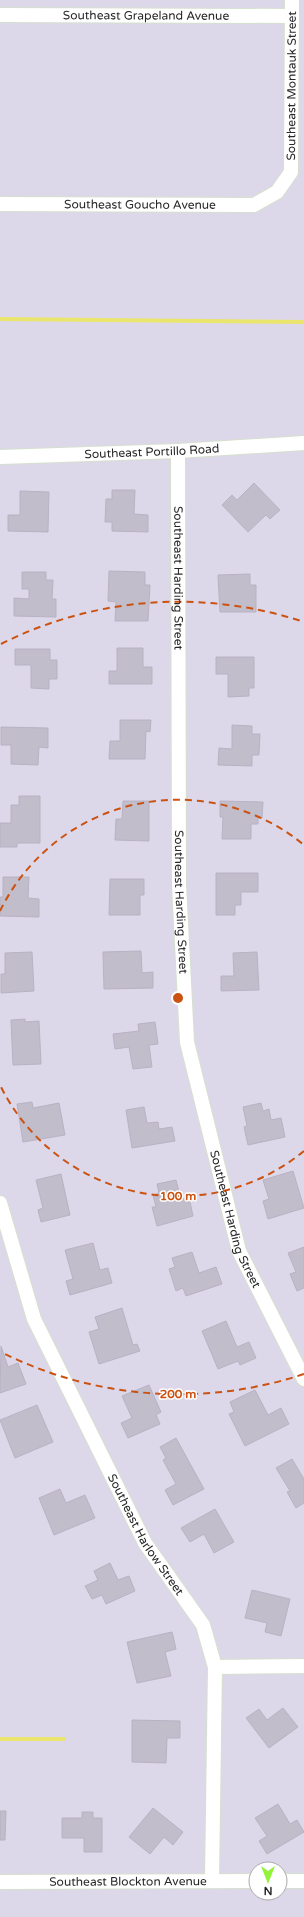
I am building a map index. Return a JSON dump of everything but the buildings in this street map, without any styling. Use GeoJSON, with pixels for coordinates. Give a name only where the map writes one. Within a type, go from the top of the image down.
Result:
{"type":"FeatureCollection","features":[{"type":"Feature","properties":{"kind":"street","name":"Southeast Montauk Street"},"geometry":{"type":"LineString","coordinates":[[277,192],[291,172],[292,0]]}},
{"type":"Feature","properties":{"kind":"street","name":"Southeast Grapeland Avenue"},"geometry":{"type":"LineString","coordinates":[[0,15],[292,16]]}},
{"type":"Feature","properties":{"kind":"street","name":"Southeast Goucho Avenue"},"geometry":{"type":"LineString","coordinates":[[0,204],[254,205],[277,192]]}},
{"type":"Feature","properties":{"kind":"street","name":"Southeast Portillo Road"},"geometry":{"type":"LineString","coordinates":[[0,457],[178,451],[304,444]]}},
{"type":"Feature","properties":{"kind":"street","name":"Southeast Harding Street"},"geometry":{"type":"LineString","coordinates":[[178,451],[179,884],[187,1042],[239,1251],[304,1379]]}},
{"type":"Feature","properties":{"kind":"street","name":"Southeast Harlow Street"},"geometry":{"type":"LineString","coordinates":[[0,1203],[34,1319],[145,1543],[203,1625],[215,1666],[212,1880]]}},
{"type":"Feature","properties":{"kind":"street"},"geometry":{"type":"LineString","coordinates":[[215,1666],[304,1666]]}},
{"type":"Feature","properties":{"kind":"street","name":"Southeast Blockton Avenue"},"geometry":{"type":"LineString","coordinates":[[0,1882],[248,1880]]}},
{"type":"Feature","properties":{"kind":"street"},"geometry":{"type":"LineString","coordinates":[[288,1881],[304,1881]]}},
{"type":"Feature","properties":{"kind":"waterway"},"geometry":{"type":"LineString","coordinates":[[0,319],[304,322]]}},
{"type":"Feature","properties":{"kind":"waterway"},"geometry":{"type":"LineString","coordinates":[[0,1739],[64,1739]]}}]}
